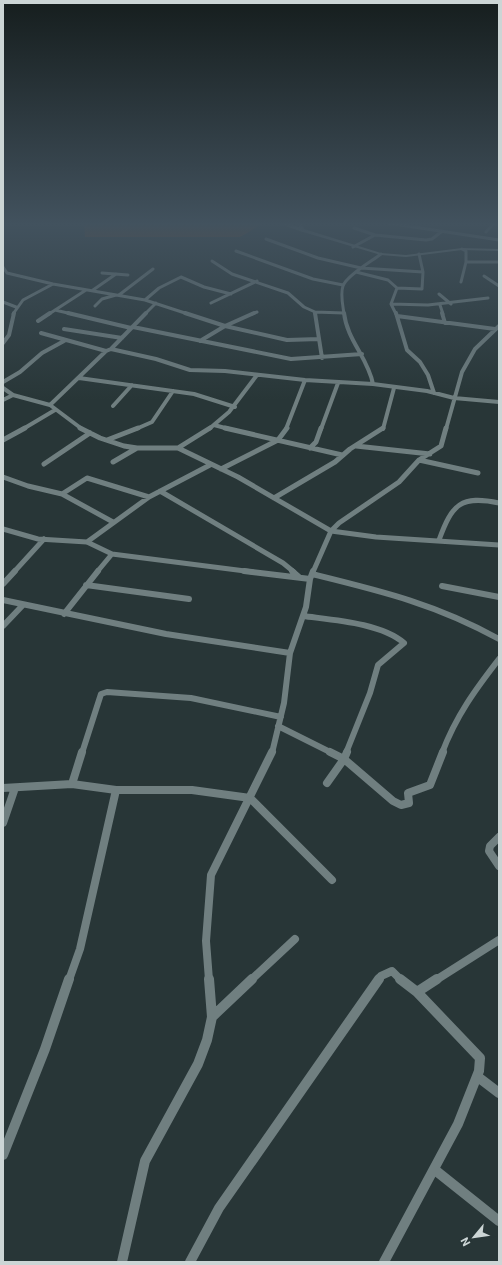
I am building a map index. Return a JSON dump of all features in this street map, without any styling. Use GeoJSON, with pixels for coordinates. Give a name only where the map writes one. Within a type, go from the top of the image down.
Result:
{"type":"FeatureCollection","features":[{"type":"Feature","properties":{"kind":"street"},"geometry":{"type":"LineString","coordinates":[[44,282],[145,300],[225,326],[287,340],[319,339]]}},
{"type":"Feature","properties":{"kind":"street"},"geometry":{"type":"LineString","coordinates":[[93,290],[107,282]]}},
{"type":"Feature","properties":{"kind":"street"},"geometry":{"type":"LineString","coordinates":[[95,306],[102,299],[118,295],[135,282]]}},
{"type":"Feature","properties":{"kind":"street"},"geometry":{"type":"LineString","coordinates":[[145,300],[159,288],[171,282]]}},
{"type":"Feature","properties":{"kind":"street"},"geometry":{"type":"LineString","coordinates":[[193,282],[204,287],[231,294]]}},
{"type":"Feature","properties":{"kind":"street"},"geometry":{"type":"LineString","coordinates":[[211,303],[255,282]]}},
{"type":"Feature","properties":{"kind":"street"},"geometry":{"type":"LineString","coordinates":[[260,282],[288,293],[304,307],[315,312],[344,313]]}},
{"type":"Feature","properties":{"kind":"street"},"geometry":{"type":"LineString","coordinates":[[330,282],[343,285]]}},
{"type":"Feature","properties":{"kind":"street"},"geometry":{"type":"LineString","coordinates":[[346,282],[343,285],[342,294],[344,313],[349,334],[362,354],[371,373],[372,384]]}},
{"type":"Feature","properties":{"kind":"street"},"geometry":{"type":"LineString","coordinates":[[390,282],[397,288],[421,290],[423,287],[423,282]]}},
{"type":"Feature","properties":{"kind":"street"},"geometry":{"type":"LineString","coordinates":[[3,343],[8,339],[16,307],[30,296],[53,284]]}},
{"type":"Feature","properties":{"kind":"street"},"geometry":{"type":"LineString","coordinates":[[397,288],[391,304],[397,316],[407,350],[420,362],[428,375],[434,393]]}},
{"type":"Feature","properties":{"kind":"street"},"geometry":{"type":"LineString","coordinates":[[38,321],[64,302],[86,290]]}},
{"type":"Feature","properties":{"kind":"street"},"geometry":{"type":"LineString","coordinates":[[439,294],[451,304]]}},
{"type":"Feature","properties":{"kind":"street"},"geometry":{"type":"LineString","coordinates":[[391,304],[440,305],[488,298]]}},
{"type":"Feature","properties":{"kind":"street"},"geometry":{"type":"LineString","coordinates":[[472,300],[480,305]]}},
{"type":"Feature","properties":{"kind":"street"},"geometry":{"type":"LineString","coordinates":[[3,302],[16,307]]}},
{"type":"Feature","properties":{"kind":"street"},"geometry":{"type":"LineString","coordinates":[[3,440],[52,408],[78,378],[106,351],[111,349],[156,303]]}},
{"type":"Feature","properties":{"kind":"street"},"geometry":{"type":"LineString","coordinates":[[440,305],[445,322]]}},
{"type":"Feature","properties":{"kind":"street"},"geometry":{"type":"LineString","coordinates":[[55,310],[285,358],[322,358],[362,354]]}},
{"type":"Feature","properties":{"kind":"street"},"geometry":{"type":"LineString","coordinates":[[200,341],[225,326],[257,312]]}},
{"type":"Feature","properties":{"kind":"street"},"geometry":{"type":"LineString","coordinates":[[315,312],[322,358]]}},
{"type":"Feature","properties":{"kind":"street"},"geometry":{"type":"LineString","coordinates":[[397,316],[455,324],[498,327]]}},
{"type":"Feature","properties":{"kind":"street"},"geometry":{"type":"LineString","coordinates":[[455,316],[455,324]]}},
{"type":"Feature","properties":{"kind":"street"},"geometry":{"type":"LineString","coordinates":[[122,1262],[145,1161],[198,1064],[207,1040],[212,1017],[206,941],[211,875],[272,752],[281,716],[290,653],[303,616],[312,576],[331,531],[339,523],[399,482],[419,460],[441,446],[462,372],[471,355],[498,327]]}},
{"type":"Feature","properties":{"kind":"street"},"geometry":{"type":"LineString","coordinates":[[64,328],[122,338]]}},
{"type":"Feature","properties":{"kind":"street"},"geometry":{"type":"LineString","coordinates":[[3,333],[10,333]]}},
{"type":"Feature","properties":{"kind":"street"},"geometry":{"type":"LineString","coordinates":[[41,333],[64,341],[106,351]]}},
{"type":"Feature","properties":{"kind":"street"},"geometry":{"type":"LineString","coordinates":[[3,382],[20,372],[42,353],[64,341]]}},
{"type":"Feature","properties":{"kind":"street"},"geometry":{"type":"LineString","coordinates":[[111,349],[156,359],[183,369],[225,371],[305,380],[372,384],[434,393],[454,398],[499,402]]}},
{"type":"Feature","properties":{"kind":"street"},"geometry":{"type":"LineString","coordinates":[[178,448],[214,425],[235,407],[257,375]]}},
{"type":"Feature","properties":{"kind":"street"},"geometry":{"type":"LineString","coordinates":[[78,378],[203,396],[235,407]]}},
{"type":"Feature","properties":{"kind":"street"},"geometry":{"type":"LineString","coordinates":[[221,469],[278,440],[288,426],[305,380]]}},
{"type":"Feature","properties":{"kind":"street"},"geometry":{"type":"LineString","coordinates":[[310,448],[312,444],[316,442],[338,382]]}},
{"type":"Feature","properties":{"kind":"street"},"geometry":{"type":"LineString","coordinates":[[113,406],[132,385]]}},
{"type":"Feature","properties":{"kind":"street"},"geometry":{"type":"LineString","coordinates":[[3,388],[13,395],[52,408],[90,433],[124,446],[137,448],[178,448],[221,469],[331,531],[388,538],[439,540],[499,545]]}},
{"type":"Feature","properties":{"kind":"street"},"geometry":{"type":"LineString","coordinates":[[274,498],[336,462],[342,455],[354,446],[383,429],[394,388]]}},
{"type":"Feature","properties":{"kind":"street"},"geometry":{"type":"LineString","coordinates":[[107,440],[152,422],[173,391]]}},
{"type":"Feature","properties":{"kind":"street"},"geometry":{"type":"LineString","coordinates":[[3,400],[13,395]]}},
{"type":"Feature","properties":{"kind":"street"},"geometry":{"type":"LineString","coordinates":[[214,425],[342,455]]}},
{"type":"Feature","properties":{"kind":"street"},"geometry":{"type":"LineString","coordinates":[[44,464],[90,433]]}},
{"type":"Feature","properties":{"kind":"street"},"geometry":{"type":"LineString","coordinates":[[354,446],[430,454]]}},
{"type":"Feature","properties":{"kind":"street"},"geometry":{"type":"LineString","coordinates":[[113,462],[137,448]]}},
{"type":"Feature","properties":{"kind":"street"},"geometry":{"type":"LineString","coordinates":[[419,460],[478,473]]}},
{"type":"Feature","properties":{"kind":"street"},"geometry":{"type":"LineString","coordinates":[[87,542],[149,497],[210,464]]}},
{"type":"Feature","properties":{"kind":"street"},"geometry":{"type":"LineString","coordinates":[[3,477],[28,486],[62,494],[113,522]]}},
{"type":"Feature","properties":{"kind":"street"},"geometry":{"type":"LineString","coordinates":[[62,494],[87,478],[149,497]]}},
{"type":"Feature","properties":{"kind":"street"},"geometry":{"type":"LineString","coordinates":[[160,491],[283,563],[299,577]]}},
{"type":"Feature","properties":{"kind":"street"},"geometry":{"type":"LineString","coordinates":[[439,540],[444,525],[455,510],[467,500],[479,499],[499,503]]}},
{"type":"Feature","properties":{"kind":"street"},"geometry":{"type":"LineString","coordinates":[[3,529],[44,539],[87,542],[112,554],[174,563],[299,577],[312,576],[381,590],[437,608],[465,620],[499,639]]}},
{"type":"Feature","properties":{"kind":"street"},"geometry":{"type":"LineString","coordinates":[[3,584],[44,539]]}},
{"type":"Feature","properties":{"kind":"street"},"geometry":{"type":"LineString","coordinates":[[64,614],[112,554]]}},
{"type":"Feature","properties":{"kind":"street"},"geometry":{"type":"LineString","coordinates":[[86,585],[189,599]]}},
{"type":"Feature","properties":{"kind":"street"},"geometry":{"type":"LineString","coordinates":[[442,586],[499,597]]}},
{"type":"Feature","properties":{"kind":"street"},"geometry":{"type":"LineString","coordinates":[[3,600],[22,606],[166,634],[290,653]]}},
{"type":"Feature","properties":{"kind":"street"},"geometry":{"type":"LineString","coordinates":[[3,626],[22,606]]}},
{"type":"Feature","properties":{"kind":"street"},"geometry":{"type":"LineString","coordinates":[[303,616],[384,630],[402,640],[404,643],[378,665],[370,693],[344,759],[327,783]]}},
{"type":"Feature","properties":{"kind":"street"},"geometry":{"type":"LineString","coordinates":[[278,726],[344,759],[393,801],[401,805],[409,803],[408,793],[430,785],[449,735],[467,701],[499,659]]}},
{"type":"Feature","properties":{"kind":"street"},"geometry":{"type":"LineString","coordinates":[[72,784],[101,694],[107,692],[191,698],[281,716]]}},
{"type":"Feature","properties":{"kind":"street"},"geometry":{"type":"LineString","coordinates":[[3,788],[72,784],[116,790],[192,790],[250,798],[332,880]]}},
{"type":"Feature","properties":{"kind":"street"},"geometry":{"type":"LineString","coordinates":[[3,823],[15,788]]}},
{"type":"Feature","properties":{"kind":"street"},"geometry":{"type":"LineString","coordinates":[[3,1155],[80,950],[116,790]]}},
{"type":"Feature","properties":{"kind":"street"},"geometry":{"type":"LineString","coordinates":[[499,837],[490,846],[489,851],[499,866]]}},
{"type":"Feature","properties":{"kind":"street"},"geometry":{"type":"LineString","coordinates":[[212,1017],[295,939]]}},
{"type":"Feature","properties":{"kind":"street"},"geometry":{"type":"LineString","coordinates":[[417,992],[499,940]]}},
{"type":"Feature","properties":{"kind":"street"},"geometry":{"type":"LineString","coordinates":[[190,1262],[219,1208],[381,976],[392,971],[406,985],[417,992],[480,1058],[482,1065],[478,1077],[435,1170],[384,1262]]}},
{"type":"Feature","properties":{"kind":"street"},"geometry":{"type":"LineString","coordinates":[[478,1077],[499,1093]]}},
{"type":"Feature","properties":{"kind":"street"},"geometry":{"type":"LineString","coordinates":[[435,1170],[499,1221]]}}]}
